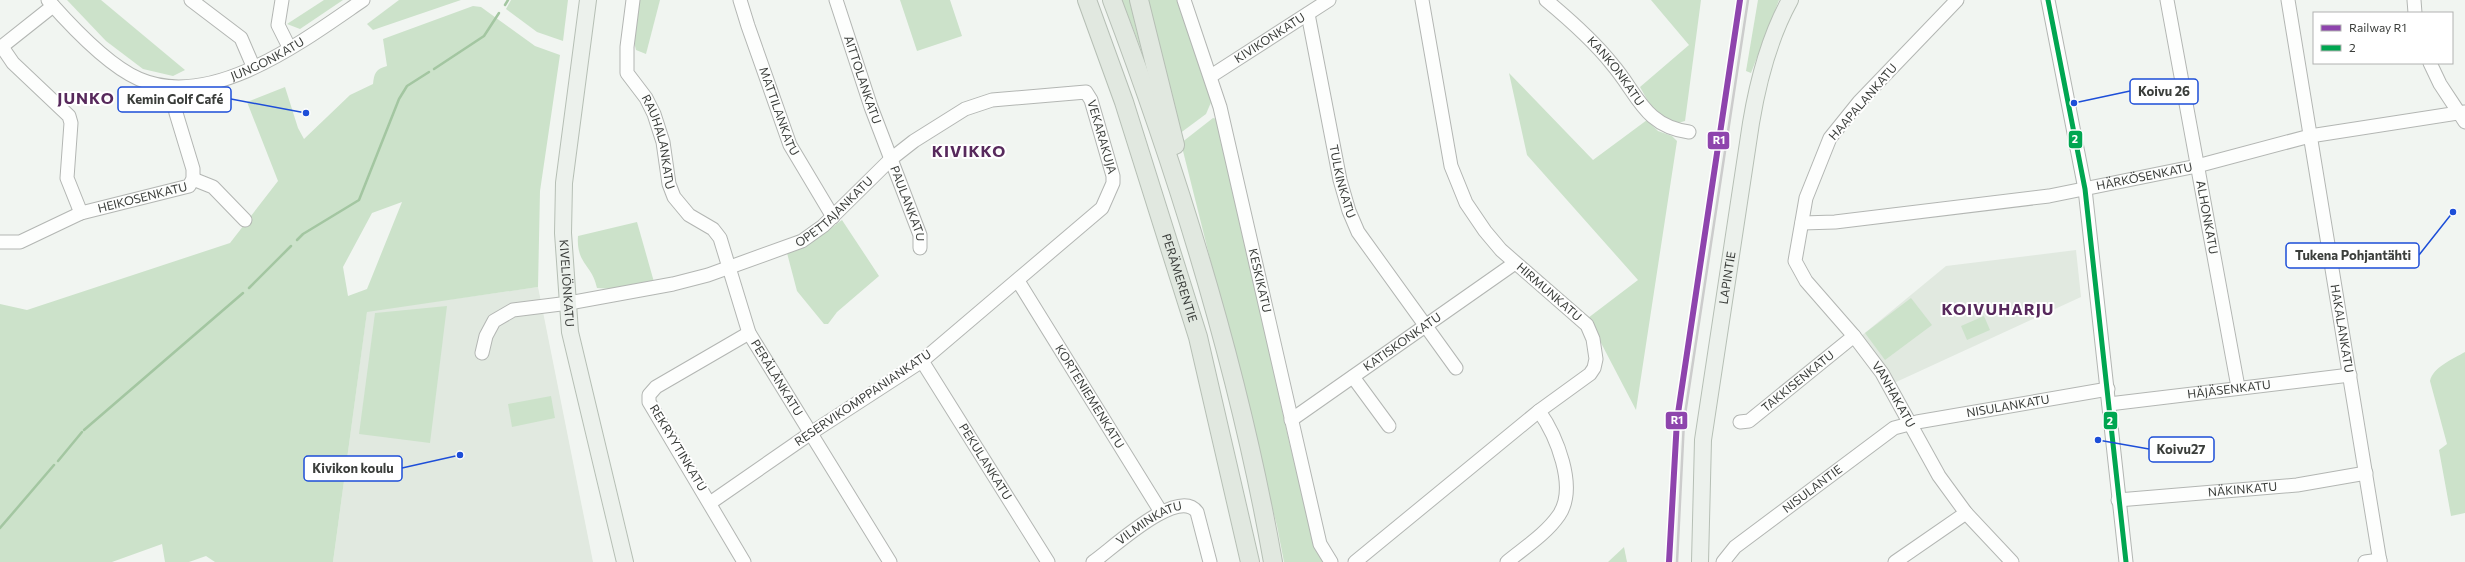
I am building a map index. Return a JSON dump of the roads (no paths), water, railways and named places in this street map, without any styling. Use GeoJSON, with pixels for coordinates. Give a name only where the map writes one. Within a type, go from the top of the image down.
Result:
{"type":"FeatureCollection","features":[{"type":"Feature","properties":{"kind":"highway","name":"PERÄMERENTIE"},"geometry":{"type":"LineString","coordinates":[[1087,0],[1127,110],[1198,337],[1250,562]]}},
{"type":"Feature","properties":{"kind":"highway","name":"PERÄMERENTIE"},"geometry":{"type":"LineString","coordinates":[[1112,0],[1190,226],[1235,390],[1273,562]]}},
{"type":"Feature","properties":{"kind":"highway"},"geometry":{"type":"LineString","coordinates":[[1139,0],[1168,121],[1189,196],[1190,226]]}},
{"type":"Feature","properties":{"kind":"main road","name":"KIVELIÖNKATU"},"geometry":{"type":"LineString","coordinates":[[588,0],[569,139],[562,205],[570,332],[625,562]]}},
{"type":"Feature","properties":{"kind":"main road","name":"LAPINTIE"},"geometry":{"type":"LineString","coordinates":[[1700,562],[1704,440],[1750,123],[1762,71],[1772,42],[1790,0]]}},
{"type":"Feature","properties":{"kind":"street"},"geometry":{"type":"LineString","coordinates":[[190,0],[241,38],[253,66]]}},
{"type":"Feature","properties":{"kind":"street"},"geometry":{"type":"LineString","coordinates":[[282,0],[278,28],[289,47]]}},
{"type":"Feature","properties":{"kind":"street","name":"JUNGONKATU"},"geometry":{"type":"LineString","coordinates":[[50,3],[117,67],[148,82],[172,87],[195,86],[215,82],[253,66],[289,47],[363,0]]}},
{"type":"Feature","properties":{"kind":"street","name":"RAUHALANKATU"},"geometry":{"type":"LineString","coordinates":[[633,0],[627,47],[627,73],[646,98],[654,114],[663,142],[671,192],[689,215],[717,234],[723,245],[729,267]]}},
{"type":"Feature","properties":{"kind":"street","name":"MATTILANKATU"},"geometry":{"type":"LineString","coordinates":[[740,0],[749,30],[790,144],[833,217]]}},
{"type":"Feature","properties":{"kind":"street","name":"AITTOLANKATU"},"geometry":{"type":"LineString","coordinates":[[836,0],[891,159]]}},
{"type":"Feature","properties":{"kind":"street","name":"KESKIKATU"},"geometry":{"type":"LineString","coordinates":[[1184,0],[1211,76],[1220,107],[1290,420],[1320,544],[1331,562]]}},
{"type":"Feature","properties":{"kind":"street","name":"KIVIKONKATU"},"geometry":{"type":"LineString","coordinates":[[1211,76],[1329,0]]}},
{"type":"Feature","properties":{"kind":"street","name":"HIRMUNKATU"},"geometry":{"type":"LineString","coordinates":[[1355,562],[1539,410],[1590,374],[1595,364],[1594,349],[1587,325],[1515,263],[1492,240],[1473,215],[1456,181],[1449,153],[1422,0]]}},
{"type":"Feature","properties":{"kind":"street","name":"KANKONKATU"},"geometry":{"type":"LineString","coordinates":[[1546,0],[1575,25],[1613,64],[1649,115],[1664,126],[1689,132]]}},
{"type":"Feature","properties":{"kind":"street","name":"HAAPALANKATU"},"geometry":{"type":"LineString","coordinates":[[1802,223],[1808,189],[1823,151],[1834,132],[1957,0]]}},
{"type":"Feature","properties":{"kind":"street"},"geometry":{"type":"LineString","coordinates":[[2048,0],[2085,189],[2126,562]]}},
{"type":"Feature","properties":{"kind":"street","name":"ALHONKATU"},"geometry":{"type":"LineString","coordinates":[[2167,0],[2238,387]]}},
{"type":"Feature","properties":{"kind":"street","name":"HAKALANKATU"},"geometry":{"type":"LineString","coordinates":[[2288,0],[2380,561]]}},
{"type":"Feature","properties":{"kind":"street"},"geometry":{"type":"LineString","coordinates":[[2414,0],[2416,12]]}},
{"type":"Feature","properties":{"kind":"street"},"geometry":{"type":"LineString","coordinates":[[50,3],[1,47],[14,63],[69,116],[71,123],[67,178],[81,213]]}},
{"type":"Feature","properties":{"kind":"street","name":"TULKINKATU"},"geometry":{"type":"LineString","coordinates":[[1308,14],[1340,180],[1349,210],[1358,232],[1456,368]]}},
{"type":"Feature","properties":{"kind":"street"},"geometry":{"type":"LineString","coordinates":[[2430,64],[2440,84],[2463,116]]}},
{"type":"Feature","properties":{"kind":"street","name":"HEIKOSENKATU"},"geometry":{"type":"LineString","coordinates":[[0,242],[16,243],[25,241],[81,213],[189,186],[193,179],[192,169],[179,125],[172,87]]}},
{"type":"Feature","properties":{"kind":"street","name":"OPETTAJANKATU"},"geometry":{"type":"LineString","coordinates":[[482,353],[490,328],[502,315],[529,307],[569,304],[673,284],[729,267],[802,241],[833,217],[891,159],[930,130],[977,104],[992,100],[1082,91]]}},
{"type":"Feature","properties":{"kind":"street","name":"VEKARAKUJA"},"geometry":{"type":"LineString","coordinates":[[1082,91],[1086,92],[1091,100],[1113,176],[1112,186],[1102,208]]}},
{"type":"Feature","properties":{"kind":"street","name":"HÄRKÖSENKATU"},"geometry":{"type":"LineString","coordinates":[[1802,223],[1841,222],[2011,202],[2085,189],[2197,166],[2310,136],[2463,116]]}},
{"type":"Feature","properties":{"kind":"street","name":"PAULANKATU"},"geometry":{"type":"LineString","coordinates":[[891,159],[920,235],[920,248]]}},
{"type":"Feature","properties":{"kind":"street"},"geometry":{"type":"LineString","coordinates":[[193,179],[213,187],[246,220]]}},
{"type":"Feature","properties":{"kind":"street","name":"RESERVIKOMPPANIANKATU"},"geometry":{"type":"LineString","coordinates":[[710,503],[811,433],[922,361],[1018,281],[1102,208]]}},
{"type":"Feature","properties":{"kind":"street","name":"VANHAKATU"},"geometry":{"type":"LineString","coordinates":[[1802,223],[1795,257],[1799,270],[1806,281],[1854,336],[1885,378],[1908,424],[1936,472],[1966,513],[2012,562]]}},
{"type":"Feature","properties":{"kind":"street","name":"KATISKONKATU"},"geometry":{"type":"LineString","coordinates":[[1290,420],[1427,326],[1515,263]]}},
{"type":"Feature","properties":{"kind":"street","name":"PERÄLÄNKATU"},"geometry":{"type":"LineString","coordinates":[[729,267],[749,333],[890,562]]}},
{"type":"Feature","properties":{"kind":"street","name":"KORTENIEMENKATU"},"geometry":{"type":"LineString","coordinates":[[1018,281],[1161,512]]}},
{"type":"Feature","properties":{"kind":"street","name":"REKRYYTINKATU"},"geometry":{"type":"LineString","coordinates":[[744,562],[649,402],[649,395],[656,387],[749,333]]}},
{"type":"Feature","properties":{"kind":"street","name":"TAKKISENKATU"},"geometry":{"type":"LineString","coordinates":[[1740,422],[1749,421],[1854,336]]}},
{"type":"Feature","properties":{"kind":"street","name":"PEKULANKATU"},"geometry":{"type":"LineString","coordinates":[[922,361],[1048,562]]}},
{"type":"Feature","properties":{"kind":"street","name":"HÄJÄSENKATU"},"geometry":{"type":"LineString","coordinates":[[2109,404],[2238,387],[2350,375]]}},
{"type":"Feature","properties":{"kind":"street"},"geometry":{"type":"LineString","coordinates":[[1352,377],[1389,426]]}},
{"type":"Feature","properties":{"kind":"street","name":"NISULANKATU"},"geometry":{"type":"LineString","coordinates":[[1908,424],[2108,389]]}},
{"type":"Feature","properties":{"kind":"street"},"geometry":{"type":"LineString","coordinates":[[1506,562],[1543,532],[1559,515],[1563,507],[1566,480],[1563,461],[1555,437],[1539,410]]}},
{"type":"Feature","properties":{"kind":"street","name":"NISULANTIE"},"geometry":{"type":"LineString","coordinates":[[1723,562],[1734,547],[1894,428],[1908,424]]}},
{"type":"Feature","properties":{"kind":"street","name":"NÄKINKATU"},"geometry":{"type":"LineString","coordinates":[[2118,500],[2297,485],[2366,473]]}},
{"type":"Feature","properties":{"kind":"street","name":"VILMINKATU"},"geometry":{"type":"LineString","coordinates":[[1098,561],[1161,512],[1176,506],[1188,506],[1195,509],[1200,518],[1210,562]]}},
{"type":"Feature","properties":{"kind":"street"},"geometry":{"type":"LineString","coordinates":[[1895,562],[1966,513]]}},
{"type":"Feature","properties":{"kind":"street"},"geometry":{"type":"LineString","coordinates":[[2365,562],[2380,561]]}},
{"type":"Feature","properties":{"kind":"waterway"},"geometry":{"type":"LineString","coordinates":[[505,5],[508,0]]}},
{"type":"Feature","properties":{"kind":"waterway"},"geometry":{"type":"LineString","coordinates":[[434,69],[484,36],[499,13]]}},
{"type":"Feature","properties":{"kind":"waterway"},"geometry":{"type":"LineString","coordinates":[[297,240],[303,234],[359,200],[399,99],[407,86],[429,72]]}},
{"type":"Feature","properties":{"kind":"waterway"},"geometry":{"type":"LineString","coordinates":[[249,288],[291,246]]}},
{"type":"Feature","properties":{"kind":"waterway"},"geometry":{"type":"LineString","coordinates":[[84,430],[243,293]]}},
{"type":"Feature","properties":{"kind":"waterway"},"geometry":{"type":"LineString","coordinates":[[58,461],[82,432]]}},
{"type":"Feature","properties":{"kind":"waterway"},"geometry":{"type":"LineString","coordinates":[[0,528],[54,465]]}},
{"type":"Feature","properties":{"kind":"railway"},"geometry":{"type":"LineString","coordinates":[[1677,562],[1684,421],[1748,0]]}},
{"type":"Feature","properties":{"kind":"rail line","name":"R1"},"geometry":{"type":"LineString","coordinates":[[1669,562],[1677,420],[1740,0]]}},
{"type":"Feature","properties":{"kind":"place","name":"Koivu 26"},"geometry":{"type":"Point","coordinates":[2074,103]}},
{"type":"Feature","properties":{"kind":"place","name":"Kemin Golf Café"},"geometry":{"type":"Point","coordinates":[306,113]}},
{"type":"Feature","properties":{"kind":"place","name":"Tukena Pohjantähti"},"geometry":{"type":"Point","coordinates":[2453,212]}},
{"type":"Feature","properties":{"kind":"place","name":"Koivu27"},"geometry":{"type":"Point","coordinates":[2098,440]}},
{"type":"Feature","properties":{"kind":"place","name":"Kivikon koulu"},"geometry":{"type":"Point","coordinates":[460,455]}},
{"type":"Feature","properties":{"kind":"district","name":"JUNKO"},"geometry":{"type":"Point","coordinates":[86,98]}},
{"type":"Feature","properties":{"kind":"district","name":"KIVIKKO"},"geometry":{"type":"Point","coordinates":[969,151]}},
{"type":"Feature","properties":{"kind":"district","name":"KOIVUHARJU"},"geometry":{"type":"Point","coordinates":[1998,309]}}]}
